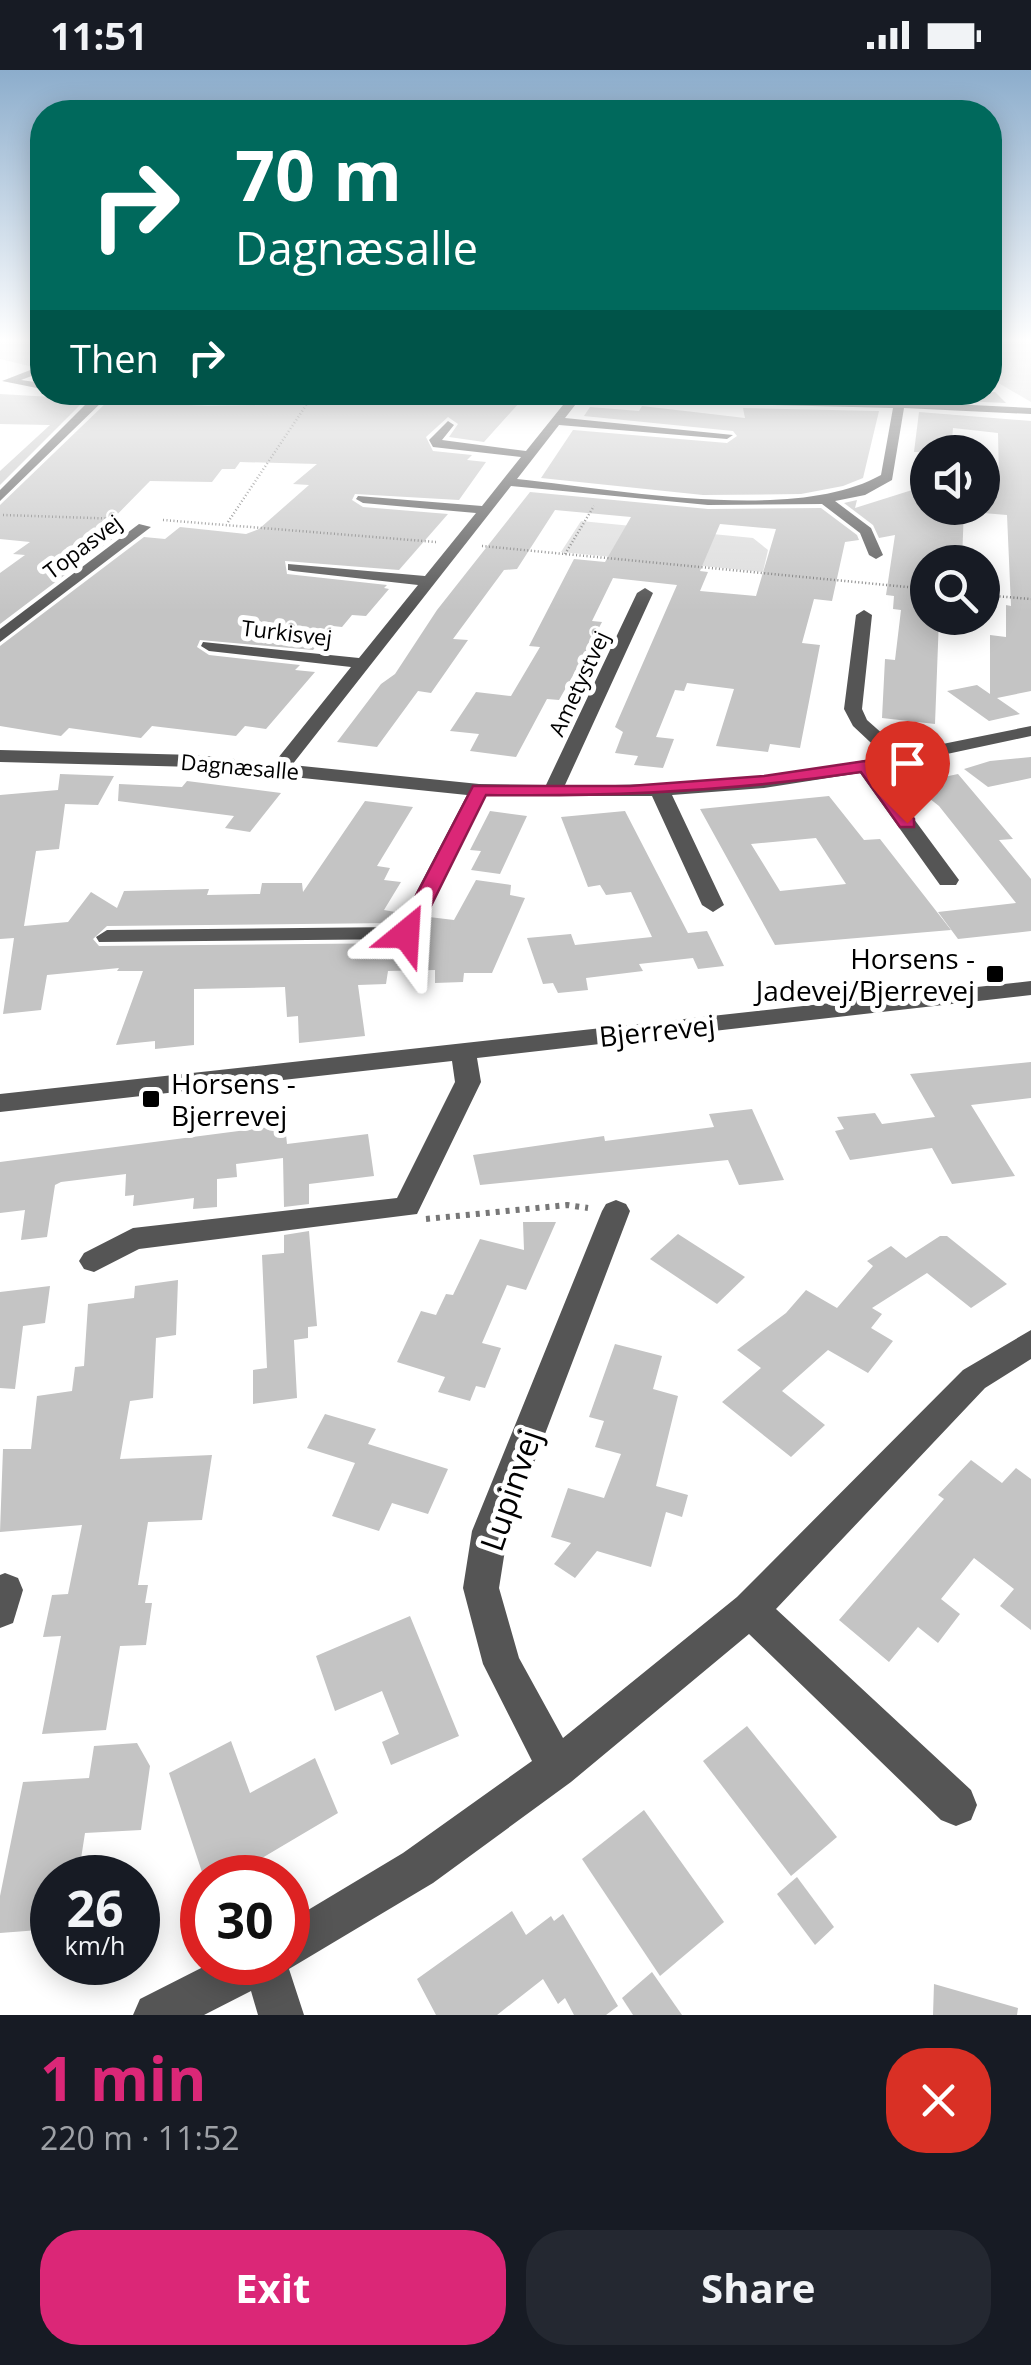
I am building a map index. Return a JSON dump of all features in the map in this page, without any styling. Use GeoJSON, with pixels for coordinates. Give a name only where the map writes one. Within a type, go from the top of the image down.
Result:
{"type":"FeatureCollection","features":[{"type":"Feature","properties":{"kind":"street"},"geometry":{"type":"LineString","coordinates":[[0,497],[69,429]]}},
{"type":"Feature","properties":{"kind":"street"},"geometry":{"type":"LineString","coordinates":[[445,429],[433,443],[531,455]]}},
{"type":"Feature","properties":{"kind":"street","name":"Turkisvej"},"geometry":{"type":"LineString","coordinates":[[280,768],[552,429]]}},
{"type":"Feature","properties":{"kind":"street"},"geometry":{"type":"LineString","coordinates":[[652,429],[727,435]]}},
{"type":"Feature","properties":{"kind":"street"},"geometry":{"type":"LineString","coordinates":[[510,482],[765,504],[827,502],[859,495],[886,477],[895,429]]}},
{"type":"Feature","properties":{"kind":"street"},"geometry":{"type":"LineString","coordinates":[[363,499],[486,510]]}},
{"type":"Feature","properties":{"kind":"street"},"geometry":{"type":"LineString","coordinates":[[827,502],[866,532],[876,555]]}},
{"type":"Feature","properties":{"kind":"street","name":"Topasvej"},"geometry":{"type":"LineString","coordinates":[[0,637],[143,522]]}},
{"type":"Feature","properties":{"kind":"street"},"geometry":{"type":"LineString","coordinates":[[293,567],[427,581]]}},
{"type":"Feature","properties":{"kind":"street","name":"Ametystvej"},"geometry":{"type":"LineString","coordinates":[[553,791],[645,593]]}},
{"type":"Feature","properties":{"kind":"street"},"geometry":{"type":"LineString","coordinates":[[864,615],[853,709],[859,722],[899,759]]}},
{"type":"Feature","properties":{"kind":"street","name":"Turkisvej"},"geometry":{"type":"LineString","coordinates":[[209,646],[360,664]]}},
{"type":"Feature","properties":{"kind":"street","name":"Dagnæsalle"},"geometry":{"type":"LineString","coordinates":[[0,756],[196,761],[480,790],[659,790],[764,782],[865,766],[1031,730]]}},
{"type":"Feature","properties":{"kind":"street"},"geometry":{"type":"LineString","coordinates":[[865,766],[948,880]]}},
{"type":"Feature","properties":{"kind":"street"},"geometry":{"type":"LineString","coordinates":[[108,937],[406,934],[480,790]]}},
{"type":"Feature","properties":{"kind":"street"},"geometry":{"type":"LineString","coordinates":[[659,790],[713,906]]}},
{"type":"Feature","properties":{"kind":"street","name":"Bjerrevej"},"geometry":{"type":"LineString","coordinates":[[0,1103],[1031,988]]}},
{"type":"Feature","properties":{"kind":"street"},"geometry":{"type":"LineString","coordinates":[[94,1261],[133,1240],[407,1206],[468,1082],[463,1052]]}},
{"type":"Feature","properties":{"kind":"street","name":"Lupinvej"},"geometry":{"type":"LineString","coordinates":[[557,1768],[502,1664],[481,1588],[490,1531],[616,1211]]}},
{"type":"Feature","properties":{"kind":"street"},"geometry":{"type":"LineString","coordinates":[[310,1934],[418,1868],[557,1768],[750,1610],[974,1379],[1031,1343]]}},
{"type":"Feature","properties":{"kind":"street"},"geometry":{"type":"LineString","coordinates":[[750,1610],[956,1805]]}},
{"type":"Feature","properties":{"kind":"street"},"geometry":{"type":"LineString","coordinates":[[156,2015],[217,1985]]}},
{"type":"Feature","properties":{"kind":"street"},"geometry":{"type":"LineString","coordinates":[[271,1985],[281,2015]]}},
{"type":"Feature","properties":{"kind":"path"},"geometry":{"type":"LineString","coordinates":[[228,522],[290,429]]}},
{"type":"Feature","properties":{"kind":"path"},"geometry":{"type":"LineString","coordinates":[[565,554],[604,490]]}},
{"type":"Feature","properties":{"kind":"path"},"geometry":{"type":"LineString","coordinates":[[0,515],[228,522],[910,587]]}},
{"type":"Feature","properties":{"kind":"path"},"geometry":{"type":"LineString","coordinates":[[864,615],[855,608],[864,558],[876,555]]}},
{"type":"Feature","properties":{"kind":"path"},"geometry":{"type":"LineString","coordinates":[[1000,597],[1031,600]]}},
{"type":"Feature","properties":{"kind":"path"},"geometry":{"type":"LineString","coordinates":[[407,1206],[431,1222],[567,1206],[616,1211]]}},
{"type":"Feature","properties":{"kind":"shaded area"},"geometry":{"type":"Polygon","coordinates":[[[581,521],[753,538],[768,550],[763,572],[561,552],[581,521]]]}},
{"type":"Feature","properties":{"kind":"building"},"geometry":{"type":"Polygon","coordinates":[[[46,429],[56,429],[0,485],[0,471],[46,429]]]}},
{"type":"Feature","properties":{"kind":"building"},"geometry":{"type":"Polygon","coordinates":[[[79,429],[435,429],[426,437],[433,451],[472,455],[467,460],[486,462],[459,500],[355,494],[352,500],[363,507],[448,514],[399,570],[285,561],[287,574],[387,585],[384,588],[389,589],[366,616],[352,615],[342,627],[333,626],[313,650],[200,640],[197,647],[209,655],[300,665],[295,670],[315,672],[266,729],[245,726],[236,736],[152,726],[141,738],[69,728],[61,736],[0,726],[0,646],[144,537],[165,539],[180,527],[246,534],[259,529],[309,485],[293,484],[317,464],[240,462],[235,469],[222,469],[212,482],[150,481],[100,532],[119,534],[0,624],[0,573],[25,555],[13,554],[30,542],[0,539],[0,505],[79,429]]]}},
{"type":"Feature","properties":{"kind":"building"},"geometry":{"type":"Polygon","coordinates":[[[455,429],[496,429],[484,442],[449,437],[455,429]]]}},
{"type":"Feature","properties":{"kind":"building"},"geometry":{"type":"Polygon","coordinates":[[[711,429],[875,429],[863,478],[801,494],[703,495],[541,478],[573,430],[727,443],[737,436],[733,431],[711,429]]]}},
{"type":"Feature","properties":{"kind":"building"},"geometry":{"type":"Polygon","coordinates":[[[917,429],[953,429],[952,435],[916,435],[917,429]]]}},
{"type":"Feature","properties":{"kind":"building"},"geometry":{"type":"Polygon","coordinates":[[[960,429],[1031,429],[1031,691],[997,698],[1020,714],[989,721],[947,691],[977,685],[990,694],[990,635],[1006,637],[1006,605],[1011,606],[1007,515],[1000,514],[998,435],[960,429]]]}},
{"type":"Feature","properties":{"kind":"building"},"geometry":{"type":"Polygon","coordinates":[[[910,491],[910,525],[963,525],[963,545],[910,545],[910,635],[938,635],[935,724],[882,718],[885,659],[895,660],[901,610],[893,609],[894,596],[886,595],[895,535],[879,538],[873,525],[844,503],[857,500],[855,508],[910,491]]]}},
{"type":"Feature","properties":{"kind":"building"},"geometry":{"type":"Polygon","coordinates":[[[530,492],[708,509],[821,508],[859,540],[845,542],[832,601],[814,599],[802,643],[820,645],[800,748],[770,744],[768,752],[716,746],[734,689],[687,683],[684,691],[675,690],[656,737],[674,739],[663,768],[634,765],[638,756],[615,753],[623,732],[615,727],[677,585],[613,578],[592,621],[602,622],[584,656],[559,700],[547,699],[516,757],[470,751],[479,734],[450,731],[476,692],[511,696],[540,647],[529,646],[574,559],[605,562],[631,517],[555,510],[517,569],[504,570],[453,639],[468,640],[431,693],[418,691],[377,747],[337,742],[381,684],[395,674],[437,610],[530,492]],[[720,524],[700,571],[708,572],[700,591],[756,596],[776,529],[720,524]]]}},
{"type":"Feature","properties":{"kind":"building"},"geometry":{"type":"Polygon","coordinates":[[[1031,757],[1031,778],[988,787],[964,769],[990,761],[1031,757]]]}},
{"type":"Feature","properties":{"kind":"building"},"geometry":{"type":"Polygon","coordinates":[[[60,774],[114,776],[98,805],[65,804],[59,849],[36,851],[24,926],[68,922],[91,892],[117,908],[124,891],[209,889],[207,895],[260,894],[262,883],[302,883],[303,892],[365,801],[413,807],[377,866],[390,868],[384,880],[401,882],[384,910],[401,913],[396,923],[107,926],[93,939],[99,946],[414,943],[429,917],[454,920],[476,880],[511,885],[510,895],[525,898],[492,973],[464,973],[463,982],[435,983],[435,970],[388,971],[386,984],[358,985],[365,1036],[299,1043],[298,1016],[287,1017],[285,987],[194,989],[194,1045],[155,1049],[155,1041],[116,1045],[143,971],[117,971],[119,968],[47,975],[41,1010],[3,1014],[14,938],[0,939],[0,795],[58,790],[60,774]]]}},
{"type":"Feature","properties":{"kind":"building"},"geometry":{"type":"Polygon","coordinates":[[[958,774],[1013,839],[999,840],[1031,879],[1031,931],[958,939],[938,912],[1016,903],[939,806],[911,784],[958,774]]]}},
{"type":"Feature","properties":{"kind":"building"},"geometry":{"type":"Polygon","coordinates":[[[187,781],[281,793],[250,832],[225,828],[234,816],[118,801],[119,784],[182,787],[187,781]]]}},
{"type":"Feature","properties":{"kind":"building"},"geometry":{"type":"Polygon","coordinates":[[[829,796],[864,840],[880,839],[951,930],[775,945],[700,809],[829,796]],[[816,838],[751,844],[780,891],[846,884],[816,838]]]}},
{"type":"Feature","properties":{"kind":"building"},"geometry":{"type":"Polygon","coordinates":[[[490,811],[527,816],[500,874],[471,870],[481,851],[470,850],[490,811]]]}},
{"type":"Feature","properties":{"kind":"building"},"geometry":{"type":"Polygon","coordinates":[[[625,811],[688,933],[707,931],[724,966],[698,969],[693,958],[639,964],[643,971],[586,978],[588,990],[558,993],[553,983],[543,984],[527,938],[571,934],[575,945],[652,937],[631,892],[606,895],[600,885],[588,887],[561,817],[625,811]]]}},
{"type":"Feature","properties":{"kind":"building"},"geometry":{"type":"Polygon","coordinates":[[[1031,1062],[1031,1098],[971,1105],[1015,1176],[952,1184],[932,1148],[850,1160],[835,1131],[844,1129],[837,1117],[875,1113],[882,1124],[935,1117],[910,1074],[1031,1062]]]}},
{"type":"Feature","properties":{"kind":"building"},"geometry":{"type":"Polygon","coordinates":[[[752,1109],[784,1180],[739,1185],[728,1160],[480,1185],[473,1155],[604,1136],[605,1141],[714,1127],[709,1114],[752,1109]]]}},
{"type":"Feature","properties":{"kind":"building"},"geometry":{"type":"Polygon","coordinates":[[[285,1125],[287,1144],[368,1134],[374,1176],[309,1184],[309,1204],[284,1207],[283,1158],[236,1164],[237,1177],[217,1179],[217,1207],[193,1209],[194,1198],[133,1206],[134,1195],[125,1196],[126,1174],[61,1182],[55,1185],[47,1237],[21,1240],[25,1210],[0,1213],[0,1162],[285,1125]]]}},
{"type":"Feature","properties":{"kind":"building"},"geometry":{"type":"Polygon","coordinates":[[[523,1222],[556,1222],[526,1290],[507,1285],[482,1343],[501,1348],[485,1388],[476,1386],[470,1401],[438,1392],[445,1377],[397,1362],[421,1311],[436,1315],[446,1294],[453,1295],[480,1239],[524,1250],[523,1222]]]}},
{"type":"Feature","properties":{"kind":"building"},"geometry":{"type":"Polygon","coordinates":[[[309,1231],[317,1326],[308,1327],[308,1338],[294,1340],[297,1398],[253,1404],[253,1370],[267,1368],[262,1255],[284,1253],[284,1235],[309,1231]]]}},
{"type":"Feature","properties":{"kind":"building"},"geometry":{"type":"Polygon","coordinates":[[[678,1234],[745,1277],[717,1304],[650,1259],[678,1234]]]}},
{"type":"Feature","properties":{"kind":"building"},"geometry":{"type":"Polygon","coordinates":[[[940,1236],[947,1236],[1007,1284],[971,1308],[927,1273],[872,1308],[882,1314],[871,1328],[893,1341],[868,1373],[828,1350],[782,1391],[825,1425],[791,1457],[722,1402],[761,1368],[737,1350],[786,1313],[806,1290],[837,1308],[873,1266],[867,1261],[891,1246],[906,1258],[940,1236]]]}},
{"type":"Feature","properties":{"kind":"building"},"geometry":{"type":"Polygon","coordinates":[[[178,1280],[176,1335],[156,1338],[153,1398],[130,1401],[120,1459],[212,1455],[202,1520],[148,1522],[138,1585],[148,1585],[145,1603],[152,1603],[146,1645],[120,1646],[106,1730],[42,1734],[61,1636],[43,1637],[52,1595],[68,1594],[82,1525],[0,1532],[3,1449],[31,1449],[37,1396],[72,1391],[75,1367],[84,1366],[88,1304],[134,1298],[135,1286],[178,1280]]]}},
{"type":"Feature","properties":{"kind":"building"},"geometry":{"type":"Polygon","coordinates":[[[50,1286],[45,1323],[23,1326],[15,1389],[0,1388],[0,1292],[50,1286]]]}},
{"type":"Feature","properties":{"kind":"building"},"geometry":{"type":"Polygon","coordinates":[[[615,1344],[662,1356],[653,1389],[678,1396],[656,1486],[688,1495],[682,1517],[666,1512],[651,1567],[597,1551],[575,1578],[554,1564],[571,1543],[551,1537],[568,1488],[604,1498],[621,1454],[595,1447],[604,1421],[589,1417],[615,1344]]]}},
{"type":"Feature","properties":{"kind":"building"},"geometry":{"type":"Polygon","coordinates":[[[325,1414],[376,1429],[368,1444],[448,1469],[428,1514],[392,1503],[379,1531],[332,1516],[355,1463],[307,1448],[325,1414]]]}},
{"type":"Feature","properties":{"kind":"building"},"geometry":{"type":"Polygon","coordinates":[[[971,1460],[1002,1483],[1016,1468],[1031,1479],[1031,1630],[1000,1606],[1014,1589],[974,1558],[941,1599],[960,1614],[938,1643],[918,1627],[889,1662],[839,1620],[944,1499],[938,1495],[971,1460]]]}},
{"type":"Feature","properties":{"kind":"building"},"geometry":{"type":"Polygon","coordinates":[[[410,1616],[459,1736],[391,1765],[382,1742],[399,1734],[382,1691],[335,1711],[316,1656],[410,1616]]]}},
{"type":"Feature","properties":{"kind":"building"},"geometry":{"type":"Polygon","coordinates":[[[747,1726],[837,1837],[791,1876],[703,1761],[747,1726]]]}},
{"type":"Feature","properties":{"kind":"building"},"geometry":{"type":"Polygon","coordinates":[[[231,1741],[250,1793],[315,1758],[338,1813],[267,1855],[196,1855],[169,1773],[231,1741]]]}},
{"type":"Feature","properties":{"kind":"building"},"geometry":{"type":"Polygon","coordinates":[[[137,1743],[150,1766],[141,1830],[85,1833],[82,1855],[30,1855],[30,1931],[0,1933],[0,1896],[23,1782],[89,1778],[94,1746],[137,1743]]]}},
{"type":"Feature","properties":{"kind":"building"},"geometry":{"type":"Polygon","coordinates":[[[644,1810],[724,1922],[660,1976],[582,1859],[644,1810]]]}},
{"type":"Feature","properties":{"kind":"building"},"geometry":{"type":"Polygon","coordinates":[[[797,1877],[834,1927],[815,1945],[777,1894],[797,1877]]]}},
{"type":"Feature","properties":{"kind":"building"},"geometry":{"type":"Polygon","coordinates":[[[512,1911],[526,1935],[551,1916],[554,1921],[563,1914],[618,2006],[606,2015],[574,2015],[565,1998],[558,2004],[543,1979],[497,2015],[436,2015],[417,1979],[512,1911]]]}},
{"type":"Feature","properties":{"kind":"building"},"geometry":{"type":"Polygon","coordinates":[[[652,1972],[682,2015],[633,2015],[622,1998],[652,1972]]]}},
{"type":"Feature","properties":{"kind":"building"},"geometry":{"type":"Polygon","coordinates":[[[934,1984],[1018,2008],[1017,2015],[933,2015],[934,1984]]]}},
{"type":"Feature","properties":{"kind":"place","name":"Horsens - Jadevej/Bjerrevej"},"geometry":{"type":"Point","coordinates":[995,974]}},
{"type":"Feature","properties":{"kind":"place","name":"Horsens - Bjerrevej"},"geometry":{"type":"Point","coordinates":[151,1099]}},
{"type":"Feature","properties":{"kind":"route"},"geometry":{"type":"LineString","coordinates":[[406,934],[480,790],[630,792],[764,782],[865,766],[907,823]]}}]}
